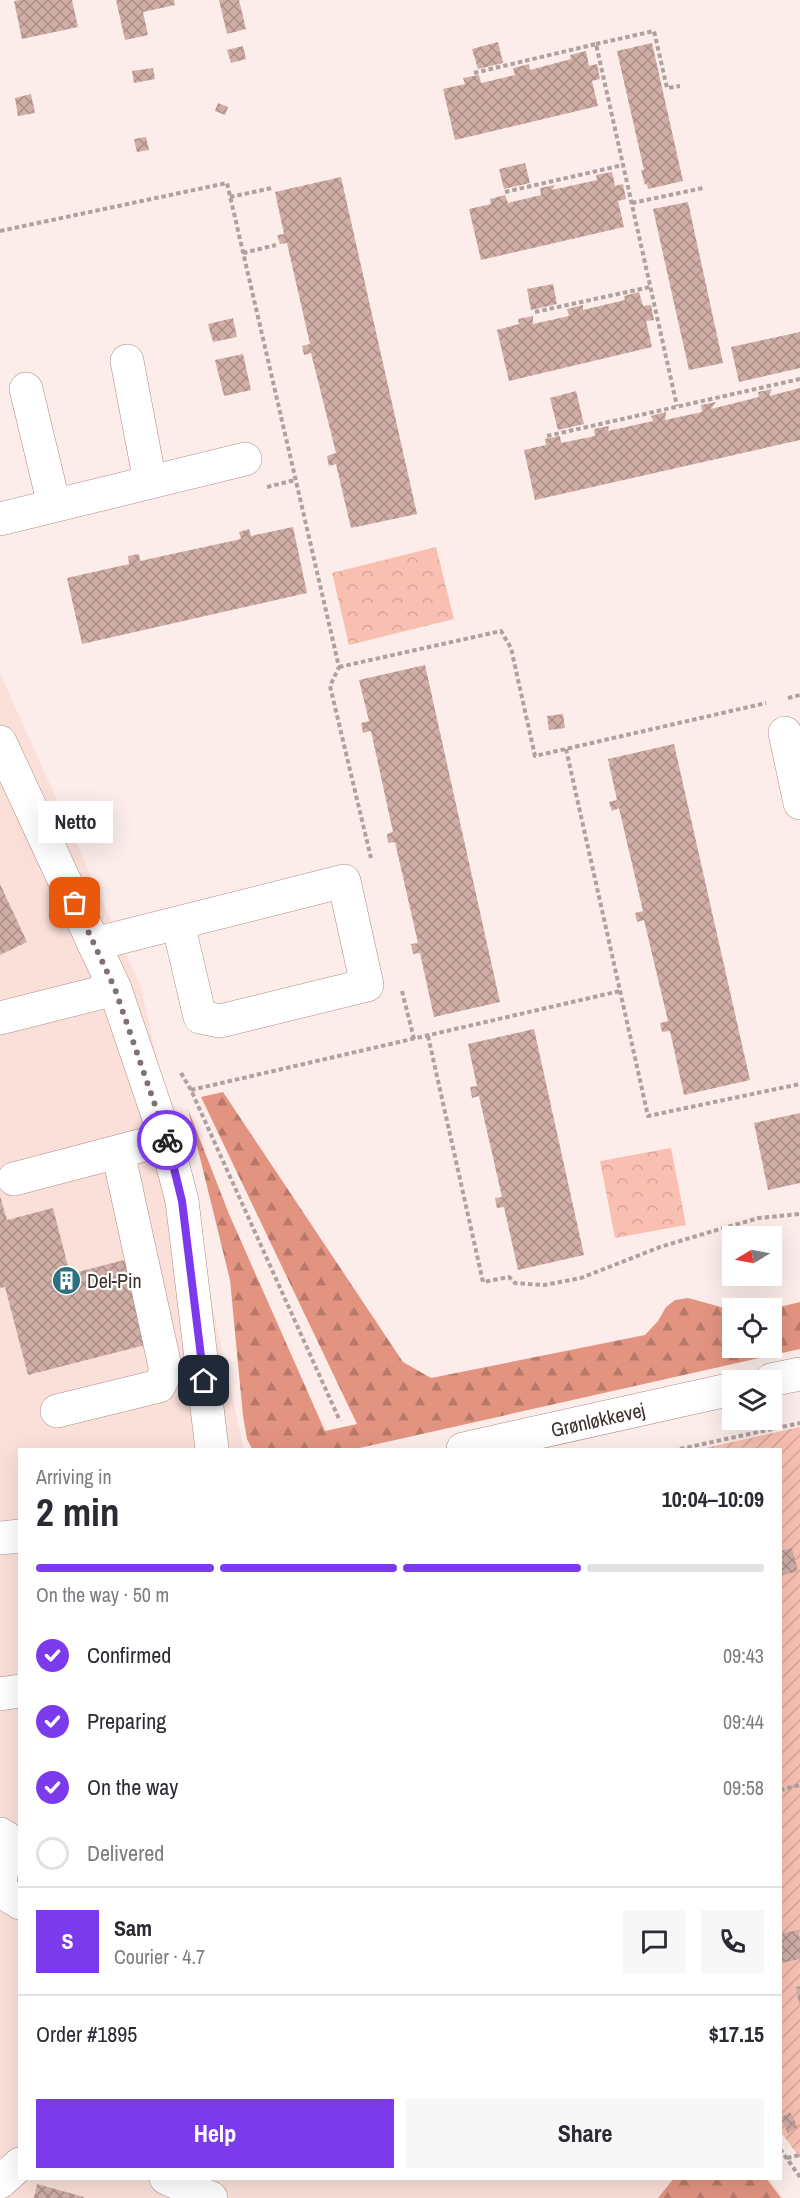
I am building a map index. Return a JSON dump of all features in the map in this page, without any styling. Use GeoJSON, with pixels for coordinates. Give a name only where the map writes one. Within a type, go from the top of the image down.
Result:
{"type":"FeatureCollection","features":[{"type":"Feature","properties":{"kind":"street"},"geometry":{"type":"LineString","coordinates":[[127,361],[150,482]]}},
{"type":"Feature","properties":{"kind":"street"},"geometry":{"type":"LineString","coordinates":[[26,389],[54,505]]}},
{"type":"Feature","properties":{"kind":"street"},"geometry":{"type":"LineString","coordinates":[[0,519],[244,459]]}},
{"type":"Feature","properties":{"kind":"street"},"geometry":{"type":"LineString","coordinates":[[785,733],[800,803]]}},
{"type":"Feature","properties":{"kind":"street"},"geometry":{"type":"LineString","coordinates":[[0,742],[115,989],[166,1139],[182,1201],[212,1448]]}},
{"type":"Feature","properties":{"kind":"street"},"geometry":{"type":"LineString","coordinates":[[94,944],[344,881],[367,985],[220,1021],[200,1017],[178,923]]}},
{"type":"Feature","properties":{"kind":"street"},"geometry":{"type":"LineString","coordinates":[[0,1018],[115,989]]}},
{"type":"Feature","properties":{"kind":"street"},"geometry":{"type":"LineString","coordinates":[[14,1179],[166,1139]]}},
{"type":"Feature","properties":{"kind":"street"},"geometry":{"type":"LineString","coordinates":[[57,1411],[159,1386],[166,1371],[118,1152]]}},
{"type":"Feature","properties":{"kind":"street"},"geometry":{"type":"LineString","coordinates":[[782,1378],[800,1374]]}},
{"type":"Feature","properties":{"kind":"street","name":"Grønløkkevej"},"geometry":{"type":"LineString","coordinates":[[467,1448],[722,1391]]}},
{"type":"Feature","properties":{"kind":"street"},"geometry":{"type":"LineString","coordinates":[[0,1539],[18,1536]]}},
{"type":"Feature","properties":{"kind":"street"},"geometry":{"type":"LineString","coordinates":[[0,1694],[18,1691]]}},
{"type":"Feature","properties":{"kind":"street"},"geometry":{"type":"LineString","coordinates":[[0,1834],[8,1839],[0,1881]]}},
{"type":"Feature","properties":{"kind":"street"},"geometry":{"type":"LineString","coordinates":[[0,1890],[18,1902]]}},
{"type":"Feature","properties":{"kind":"street"},"geometry":{"type":"LineString","coordinates":[[0,2182],[18,2166]]}},
{"type":"Feature","properties":{"kind":"street"},"geometry":{"type":"LineString","coordinates":[[170,2180],[211,2198]]}},
{"type":"Feature","properties":{"kind":"path"},"geometry":{"type":"LineString","coordinates":[[474,73],[654,31],[667,88],[680,86]]}},
{"type":"Feature","properties":{"kind":"path"},"geometry":{"type":"LineString","coordinates":[[596,44],[677,406]]}},
{"type":"Feature","properties":{"kind":"path"},"geometry":{"type":"LineString","coordinates":[[505,192],[623,165]]}},
{"type":"Feature","properties":{"kind":"path"},"geometry":{"type":"LineString","coordinates":[[0,231],[227,183],[339,667],[330,686]]}},
{"type":"Feature","properties":{"kind":"path"},"geometry":{"type":"LineString","coordinates":[[230,197],[272,188]]}},
{"type":"Feature","properties":{"kind":"path"},"geometry":{"type":"LineString","coordinates":[[632,203],[703,188]]}},
{"type":"Feature","properties":{"kind":"path"},"geometry":{"type":"LineString","coordinates":[[243,253],[276,244]]}},
{"type":"Feature","properties":{"kind":"path"},"geometry":{"type":"LineString","coordinates":[[536,312],[650,287]]}},
{"type":"Feature","properties":{"kind":"path"},"geometry":{"type":"LineString","coordinates":[[547,436],[800,379]]}},
{"type":"Feature","properties":{"kind":"path"},"geometry":{"type":"LineString","coordinates":[[339,667],[501,631],[511,648],[536,756],[769,702]]}},
{"type":"Feature","properties":{"kind":"path"},"geometry":{"type":"LineString","coordinates":[[784,698],[800,695]]}},
{"type":"Feature","properties":{"kind":"path"},"geometry":{"type":"LineString","coordinates":[[566,749],[648,1116],[800,1084]]}},
{"type":"Feature","properties":{"kind":"path"},"geometry":{"type":"LineString","coordinates":[[191,1090],[620,991]]}},
{"type":"Feature","properties":{"kind":"path"},"geometry":{"type":"LineString","coordinates":[[428,1036],[483,1282],[509,1277],[515,1283],[544,1285],[580,1278],[660,1247],[720,1229],[759,1218],[800,1214]]}},
{"type":"Feature","properties":{"kind":"path"},"geometry":{"type":"LineString","coordinates":[[142,1066],[164,1062],[184,1075],[339,1421]]}},
{"type":"Feature","properties":{"kind":"path"},"geometry":{"type":"LineString","coordinates":[[685,1448],[800,1424]]}},
{"type":"Feature","properties":{"kind":"path"},"geometry":{"type":"LineString","coordinates":[[782,1790],[800,1785]]}},
{"type":"Feature","properties":{"kind":"path"},"geometry":{"type":"LineString","coordinates":[[782,2152],[800,2177]]}},
{"type":"Feature","properties":{"kind":"path"},"geometry":{"type":"LineString","coordinates":[[787,2158],[800,2155]]}},
{"type":"Feature","properties":{"kind":"shaded area"},"geometry":{"type":"Polygon","coordinates":[[[0,673],[141,987],[244,1448],[18,1448],[18,2180],[770,2180],[783,2198],[0,2198],[0,673]]]}},
{"type":"Feature","properties":{"kind":"green space"},"geometry":{"type":"Polygon","coordinates":[[[436,547],[454,619],[349,645],[332,573],[436,547]]]}},
{"type":"Feature","properties":{"kind":"green space"},"geometry":{"type":"Polygon","coordinates":[[[223,1092],[403,1362],[431,1378],[645,1335],[658,1321],[666,1307],[675,1300],[688,1298],[722,1307],[722,1358],[760,1358],[359,1448],[252,1448],[247,1439],[243,1416],[230,1280],[188,1109],[229,1214],[325,1431],[357,1424],[201,1097],[223,1092]]]}},
{"type":"Feature","properties":{"kind":"green space"},"geometry":{"type":"Polygon","coordinates":[[[671,1148],[686,1225],[615,1238],[600,1161],[671,1148]]]}},
{"type":"Feature","properties":{"kind":"green space"},"geometry":{"type":"Polygon","coordinates":[[[800,1302],[800,1349],[782,1353],[782,1306],[800,1302]]]}},
{"type":"Feature","properties":{"kind":"green space"},"geometry":{"type":"Polygon","coordinates":[[[800,1427],[800,2158],[782,2134],[782,1448],[706,1448],[800,1427]]]}},
{"type":"Feature","properties":{"kind":"green space"},"geometry":{"type":"Polygon","coordinates":[[[672,2180],[768,2180],[781,2198],[658,2198],[672,2180]]]}},
{"type":"Feature","properties":{"kind":"building"},"geometry":{"type":"Polygon","coordinates":[[[72,0],[78,27],[22,39],[14,1],[72,0]]]}},
{"type":"Feature","properties":{"kind":"building"},"geometry":{"type":"Polygon","coordinates":[[[116,0],[174,0],[175,5],[143,12],[148,35],[125,40],[116,0]]]}},
{"type":"Feature","properties":{"kind":"building"},"geometry":{"type":"Polygon","coordinates":[[[219,0],[239,0],[246,29],[227,34],[219,0]]]}},
{"type":"Feature","properties":{"kind":"building"},"geometry":{"type":"Polygon","coordinates":[[[498,42],[503,63],[478,69],[472,49],[498,42]]]}},
{"type":"Feature","properties":{"kind":"building"},"geometry":{"type":"Polygon","coordinates":[[[652,43],[683,181],[648,189],[641,170],[644,170],[617,51],[652,43]]]}},
{"type":"Feature","properties":{"kind":"building"},"geometry":{"type":"Polygon","coordinates":[[[243,46],[246,59],[231,63],[227,50],[243,46]]]}},
{"type":"Feature","properties":{"kind":"building"},"geometry":{"type":"Polygon","coordinates":[[[586,51],[589,66],[597,64],[600,79],[592,81],[598,106],[455,140],[443,89],[465,84],[463,78],[479,75],[481,83],[515,75],[513,68],[529,64],[530,70],[571,59],[570,55],[586,51]]]}},
{"type":"Feature","properties":{"kind":"building"},"geometry":{"type":"Polygon","coordinates":[[[153,68],[155,79],[134,83],[132,71],[153,68]]]}},
{"type":"Feature","properties":{"kind":"building"},"geometry":{"type":"Polygon","coordinates":[[[31,94],[35,113],[18,116],[15,98],[31,94]]]}},
{"type":"Feature","properties":{"kind":"building"},"geometry":{"type":"Polygon","coordinates":[[[218,103],[228,107],[225,115],[215,111],[218,103]]]}},
{"type":"Feature","properties":{"kind":"building"},"geometry":{"type":"Polygon","coordinates":[[[146,137],[149,150],[137,152],[134,139],[146,137]]]}},
{"type":"Feature","properties":{"kind":"building"},"geometry":{"type":"Polygon","coordinates":[[[525,163],[530,183],[504,189],[499,169],[525,163]]]}},
{"type":"Feature","properties":{"kind":"building"},"geometry":{"type":"Polygon","coordinates":[[[612,172],[615,186],[623,184],[626,199],[618,201],[624,227],[481,260],[469,209],[491,204],[490,199],[505,195],[508,203],[541,195],[540,188],[555,185],[552,190],[597,180],[596,175],[612,172]]]}},
{"type":"Feature","properties":{"kind":"building"},"geometry":{"type":"Polygon","coordinates":[[[341,177],[417,514],[351,528],[336,464],[329,466],[327,456],[336,453],[311,353],[304,355],[302,346],[310,344],[287,243],[280,244],[277,235],[284,234],[275,192],[341,177]]]}},
{"type":"Feature","properties":{"kind":"building"},"geometry":{"type":"Polygon","coordinates":[[[688,202],[723,363],[689,370],[653,209],[688,202]]]}},
{"type":"Feature","properties":{"kind":"building"},"geometry":{"type":"Polygon","coordinates":[[[553,284],[557,304],[531,310],[527,289],[553,284]]]}},
{"type":"Feature","properties":{"kind":"building"},"geometry":{"type":"Polygon","coordinates":[[[639,292],[643,306],[651,305],[654,320],[646,321],[652,347],[509,381],[497,330],[519,324],[518,319],[533,316],[533,324],[569,316],[567,309],[583,305],[583,310],[625,300],[624,296],[639,292]]]}},
{"type":"Feature","properties":{"kind":"building"},"geometry":{"type":"Polygon","coordinates":[[[233,318],[237,337],[213,342],[208,324],[233,318]]]}},
{"type":"Feature","properties":{"kind":"building"},"geometry":{"type":"Polygon","coordinates":[[[800,332],[800,368],[739,382],[731,347],[800,332]]]}},
{"type":"Feature","properties":{"kind":"building"},"geometry":{"type":"Polygon","coordinates":[[[243,354],[251,390],[224,396],[215,360],[243,354]]]}},
{"type":"Feature","properties":{"kind":"building"},"geometry":{"type":"Polygon","coordinates":[[[800,388],[800,440],[535,500],[524,450],[546,445],[545,439],[560,436],[561,443],[595,436],[594,429],[609,426],[608,431],[653,421],[651,416],[666,412],[665,420],[702,412],[701,405],[716,402],[711,409],[759,397],[758,392],[772,389],[769,396],[800,388]]]}},
{"type":"Feature","properties":{"kind":"building"},"geometry":{"type":"Polygon","coordinates":[[[576,391],[584,424],[558,430],[550,398],[576,391]]]}},
{"type":"Feature","properties":{"kind":"building"},"geometry":{"type":"Polygon","coordinates":[[[293,527],[307,593],[82,644],[67,578],[129,564],[128,556],[139,554],[140,561],[241,539],[239,532],[249,529],[251,536],[293,527]]]}},
{"type":"Feature","properties":{"kind":"building"},"geometry":{"type":"Polygon","coordinates":[[[425,665],[500,1002],[434,1017],[420,953],[413,954],[411,944],[418,943],[395,842],[388,843],[387,834],[393,832],[371,731],[363,733],[361,723],[369,721],[359,680],[425,665]]]}},
{"type":"Feature","properties":{"kind":"building"},"geometry":{"type":"Polygon","coordinates":[[[563,714],[565,728],[549,730],[547,716],[563,714]]]}},
{"type":"Feature","properties":{"kind":"building"},"geometry":{"type":"Polygon","coordinates":[[[674,744],[750,1080],[684,1095],[670,1031],[662,1032],[660,1023],[668,1021],[644,920],[637,922],[635,913],[643,911],[619,808],[612,811],[609,802],[617,800],[608,759],[674,744]]]}},
{"type":"Feature","properties":{"kind":"building"},"geometry":{"type":"Polygon","coordinates":[[[0,884],[27,942],[0,955],[0,884]]]}},
{"type":"Feature","properties":{"kind":"building"},"geometry":{"type":"Polygon","coordinates":[[[534,1029],[584,1255],[518,1270],[504,1207],[497,1208],[495,1198],[502,1197],[479,1096],[472,1098],[470,1087],[477,1086],[468,1044],[534,1029]]]}},
{"type":"Feature","properties":{"kind":"building"},"geometry":{"type":"Polygon","coordinates":[[[800,1113],[800,1183],[768,1190],[754,1123],[800,1113]]]}},
{"type":"Feature","properties":{"kind":"building","name":"Del-Pin"},"geometry":{"type":"Polygon","coordinates":[[[0,1196],[7,1220],[53,1208],[70,1274],[128,1259],[149,1344],[28,1375],[5,1287],[0,1288],[0,1196]]]}},
{"type":"Feature","properties":{"kind":"building"},"geometry":{"type":"Polygon","coordinates":[[[792,1548],[798,1571],[782,1575],[782,1550],[792,1548]]]}},
{"type":"Feature","properties":{"kind":"building"},"geometry":{"type":"Polygon","coordinates":[[[798,1930],[800,1959],[782,1963],[782,1934],[798,1930]]]}},
{"type":"Feature","properties":{"kind":"building"},"geometry":{"type":"Polygon","coordinates":[[[800,1986],[800,2004],[799,2004],[796,1987],[800,1986]]]}},
{"type":"Feature","properties":{"kind":"building"},"geometry":{"type":"Polygon","coordinates":[[[790,2112],[798,2127],[788,2133],[782,2117],[790,2112]]]}},
{"type":"Feature","properties":{"kind":"building"},"geometry":{"type":"Polygon","coordinates":[[[37,2184],[84,2197],[84,2198],[34,2198],[37,2184]]]}},
{"type":"Feature","properties":{"kind":"way so far"},"geometry":{"type":"LineString","coordinates":[[75,903],[115,989],[167,1140]]}},
{"type":"Feature","properties":{"kind":"place","name":"Netto"},"geometry":{"type":"Point","coordinates":[75,903]}},
{"type":"Feature","properties":{"kind":"place","name":"Del-Pin"},"geometry":{"type":"Point","coordinates":[66,1280]}},
{"type":"Feature","properties":{"kind":"route"},"geometry":{"type":"LineString","coordinates":[[167,1140],[182,1201],[204,1381]]}}]}
